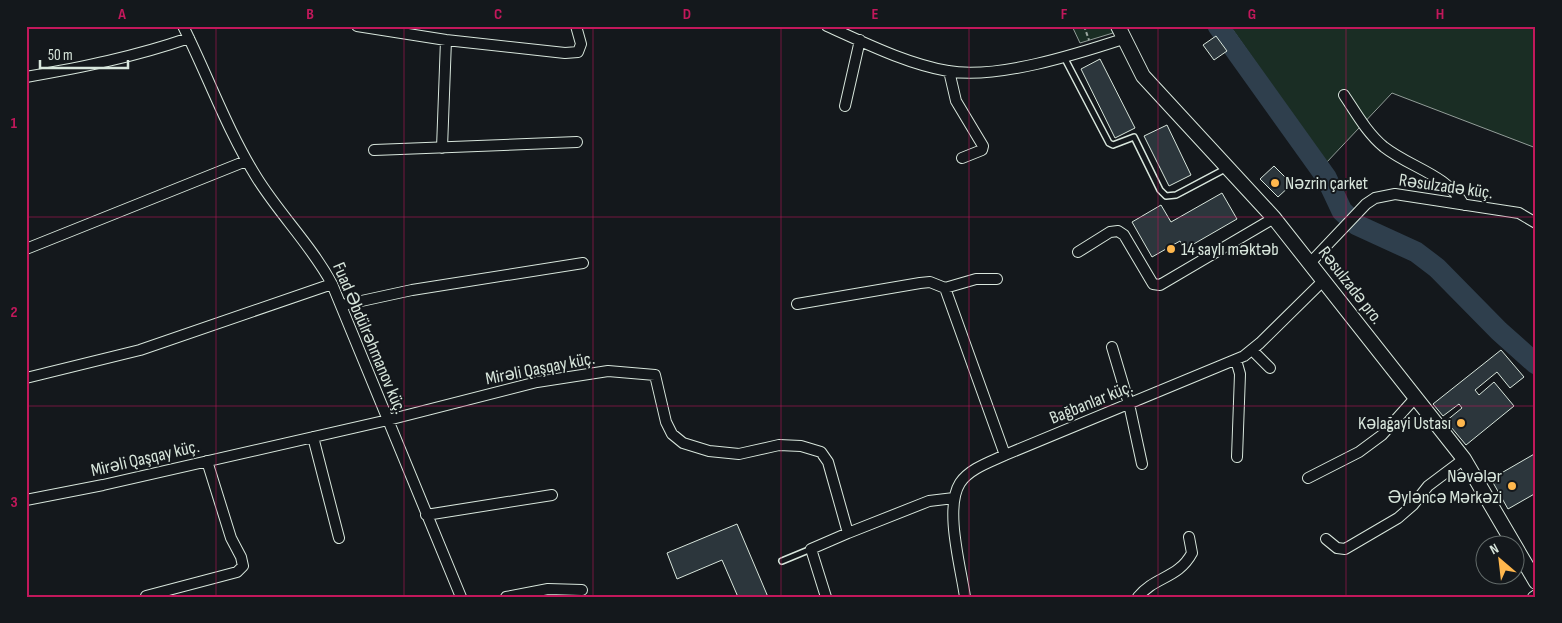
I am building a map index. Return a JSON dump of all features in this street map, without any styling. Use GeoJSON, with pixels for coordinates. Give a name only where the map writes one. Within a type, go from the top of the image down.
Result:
{"type":"FeatureCollection","features":[{"type":"Feature","properties":{"kind":"street","name":"Fuad Əbdülrəhmanov küç."},"geometry":{"type":"LineString","coordinates":[[183,26],[246,160],[269,197],[312,250],[343,305],[426,515],[461,597]]}},
{"type":"Feature","properties":{"kind":"street"},"geometry":{"type":"LineString","coordinates":[[357,26],[446,40],[565,53],[578,52],[581,44],[576,26]]}},
{"type":"Feature","properties":{"kind":"street"},"geometry":{"type":"LineString","coordinates":[[827,26],[860,40],[949,71],[980,72],[1064,57],[1121,32]]}},
{"type":"Feature","properties":{"kind":"street","name":"Rəsulzadə pro."},"geometry":{"type":"LineString","coordinates":[[1121,32],[1143,76],[1274,218],[1464,459],[1536,582]]}},
{"type":"Feature","properties":{"kind":"street"},"geometry":{"type":"LineString","coordinates":[[26,77],[100,65],[140,55],[189,38]]}},
{"type":"Feature","properties":{"kind":"street"},"geometry":{"type":"LineString","coordinates":[[442,148],[446,40]]}},
{"type":"Feature","properties":{"kind":"street"},"geometry":{"type":"LineString","coordinates":[[845,106],[860,40]]}},
{"type":"Feature","properties":{"kind":"street"},"geometry":{"type":"LineString","coordinates":[[949,71],[956,101],[982,146],[982,150],[976,154],[962,158]]}},
{"type":"Feature","properties":{"kind":"street"},"geometry":{"type":"LineString","coordinates":[[1344,95],[1375,139],[1386,148],[1450,185],[1464,205]]}},
{"type":"Feature","properties":{"kind":"street"},"geometry":{"type":"LineString","coordinates":[[374,150],[577,142]]}},
{"type":"Feature","properties":{"kind":"street"},"geometry":{"type":"LineString","coordinates":[[26,249],[246,160]]}},
{"type":"Feature","properties":{"kind":"street","name":"Rəsulzadə küç."},"geometry":{"type":"LineString","coordinates":[[1310,263],[1356,214],[1375,198],[1384,194],[1395,194],[1518,213],[1536,223]]}},
{"type":"Feature","properties":{"kind":"street"},"geometry":{"type":"LineString","coordinates":[[1078,252],[1110,232],[1118,231],[1124,235],[1153,284],[1160,285],[1274,218]]}},
{"type":"Feature","properties":{"kind":"street"},"geometry":{"type":"LineString","coordinates":[[343,305],[412,290],[583,263]]}},
{"type":"Feature","properties":{"kind":"street"},"geometry":{"type":"LineString","coordinates":[[797,304],[920,283],[930,282],[945,288],[976,279],[997,279]]}},
{"type":"Feature","properties":{"kind":"street","name":"Bağbanlar küç."},"geometry":{"type":"LineString","coordinates":[[954,498],[960,483],[971,472],[1005,455],[1236,360],[1252,351],[1324,280]]}},
{"type":"Feature","properties":{"kind":"street"},"geometry":{"type":"LineString","coordinates":[[26,378],[140,350],[332,284]]}},
{"type":"Feature","properties":{"kind":"street"},"geometry":{"type":"LineString","coordinates":[[945,288],[1005,455]]}},
{"type":"Feature","properties":{"kind":"street"},"geometry":{"type":"LineString","coordinates":[[1112,347],[1129,404],[1142,464]]}},
{"type":"Feature","properties":{"kind":"street"},"geometry":{"type":"LineString","coordinates":[[1252,351],[1270,368]]}},
{"type":"Feature","properties":{"kind":"street"},"geometry":{"type":"LineString","coordinates":[[1236,360],[1240,374],[1236,457]]}},
{"type":"Feature","properties":{"kind":"street","name":"Mirəli Qaşqay küç."},"geometry":{"type":"LineString","coordinates":[[26,500],[388,420],[537,382],[608,371],[650,373],[655,375],[658,381],[666,422],[672,434],[683,443],[709,451],[740,454],[779,445],[801,446],[821,452],[828,462],[848,533]]}},
{"type":"Feature","properties":{"kind":"street"},"geometry":{"type":"LineString","coordinates":[[1308,478],[1359,452],[1382,435],[1416,398]]}},
{"type":"Feature","properties":{"kind":"street"},"geometry":{"type":"LineString","coordinates":[[313,437],[339,538]]}},
{"type":"Feature","properties":{"kind":"street"},"geometry":{"type":"LineString","coordinates":[[1326,539],[1337,548],[1345,548],[1390,522],[1413,505],[1438,477],[1464,459]]}},
{"type":"Feature","properties":{"kind":"street"},"geometry":{"type":"LineString","coordinates":[[146,596],[237,572],[243,566],[242,557],[231,538],[207,461]]}},
{"type":"Feature","properties":{"kind":"street"},"geometry":{"type":"LineString","coordinates":[[426,515],[552,495]]}},
{"type":"Feature","properties":{"kind":"street"},"geometry":{"type":"LineString","coordinates":[[826,597],[812,549],[929,501],[954,498],[954,522],[965,597]]}},
{"type":"Feature","properties":{"kind":"street"},"geometry":{"type":"LineString","coordinates":[[1138,597],[1146,588],[1185,566],[1192,553],[1189,537]]}},
{"type":"Feature","properties":{"kind":"street"},"geometry":{"type":"LineString","coordinates":[[506,597],[548,589],[582,590]]}},
{"type":"Feature","properties":{"kind":"lane"},"geometry":{"type":"LineString","coordinates":[[1064,57],[1068,69],[1108,143],[1113,145],[1134,137],[1160,190],[1166,196],[1176,195],[1228,167]]}},
{"type":"Feature","properties":{"kind":"lane"},"geometry":{"type":"LineString","coordinates":[[782,561],[812,549]]}},
{"type":"Feature","properties":{"kind":"green space"},"geometry":{"type":"Polygon","coordinates":[[[1072,26],[1110,26],[1113,33],[1080,43],[1072,26]]]}},
{"type":"Feature","properties":{"kind":"green space"},"geometry":{"type":"Polygon","coordinates":[[[1230,26],[1536,26],[1536,148],[1392,93],[1326,163],[1230,26]]]}},
{"type":"Feature","properties":{"kind":"building"},"geometry":{"type":"Polygon","coordinates":[[[1216,36],[1227,51],[1214,60],[1203,45],[1216,36]]]}},
{"type":"Feature","properties":{"kind":"building"},"geometry":{"type":"Polygon","coordinates":[[[1100,59],[1135,128],[1115,138],[1081,69],[1100,59]]]}},
{"type":"Feature","properties":{"kind":"building"},"geometry":{"type":"Polygon","coordinates":[[[1167,125],[1191,175],[1169,186],[1144,136],[1167,125]]]}},
{"type":"Feature","properties":{"kind":"building"},"geometry":{"type":"Polygon","coordinates":[[[1274,166],[1292,184],[1278,197],[1260,179],[1274,166]]]}},
{"type":"Feature","properties":{"kind":"building"},"geometry":{"type":"Polygon","coordinates":[[[1222,193],[1237,219],[1185,249],[1180,241],[1152,257],[1132,222],[1161,205],[1171,222],[1222,193]]]}},
{"type":"Feature","properties":{"kind":"building"},"geometry":{"type":"Polygon","coordinates":[[[1501,350],[1524,377],[1510,388],[1497,372],[1475,390],[1479,395],[1494,382],[1514,406],[1466,445],[1446,421],[1462,408],[1459,404],[1443,416],[1433,404],[1501,350]]]}},
{"type":"Feature","properties":{"kind":"building"},"geometry":{"type":"Polygon","coordinates":[[[1536,453],[1536,493],[1508,509],[1491,479],[1536,453]]]}},
{"type":"Feature","properties":{"kind":"building"},"geometry":{"type":"Polygon","coordinates":[[[737,524],[768,597],[738,597],[722,560],[677,579],[667,553],[737,524]]]}},
{"type":"Feature","properties":{"kind":"waterway"},"geometry":{"type":"LineString","coordinates":[[1218,26],[1326,177],[1342,211],[1357,225],[1416,252],[1437,268],[1499,331],[1536,364]]}},
{"type":"Feature","properties":{"kind":"place","name":"Nəzrin çarket"},"geometry":{"type":"Point","coordinates":[1275,183]}},
{"type":"Feature","properties":{"kind":"place","name":"14 saylı məktəb"},"geometry":{"type":"Point","coordinates":[1171,249]}},
{"type":"Feature","properties":{"kind":"place","name":"Kəlağayi Ustası"},"geometry":{"type":"Point","coordinates":[1461,423]}},
{"type":"Feature","properties":{"kind":"place","name":"Nəvələr Əyləncə Mərkəzi"},"geometry":{"type":"Point","coordinates":[1512,486]}}]}
